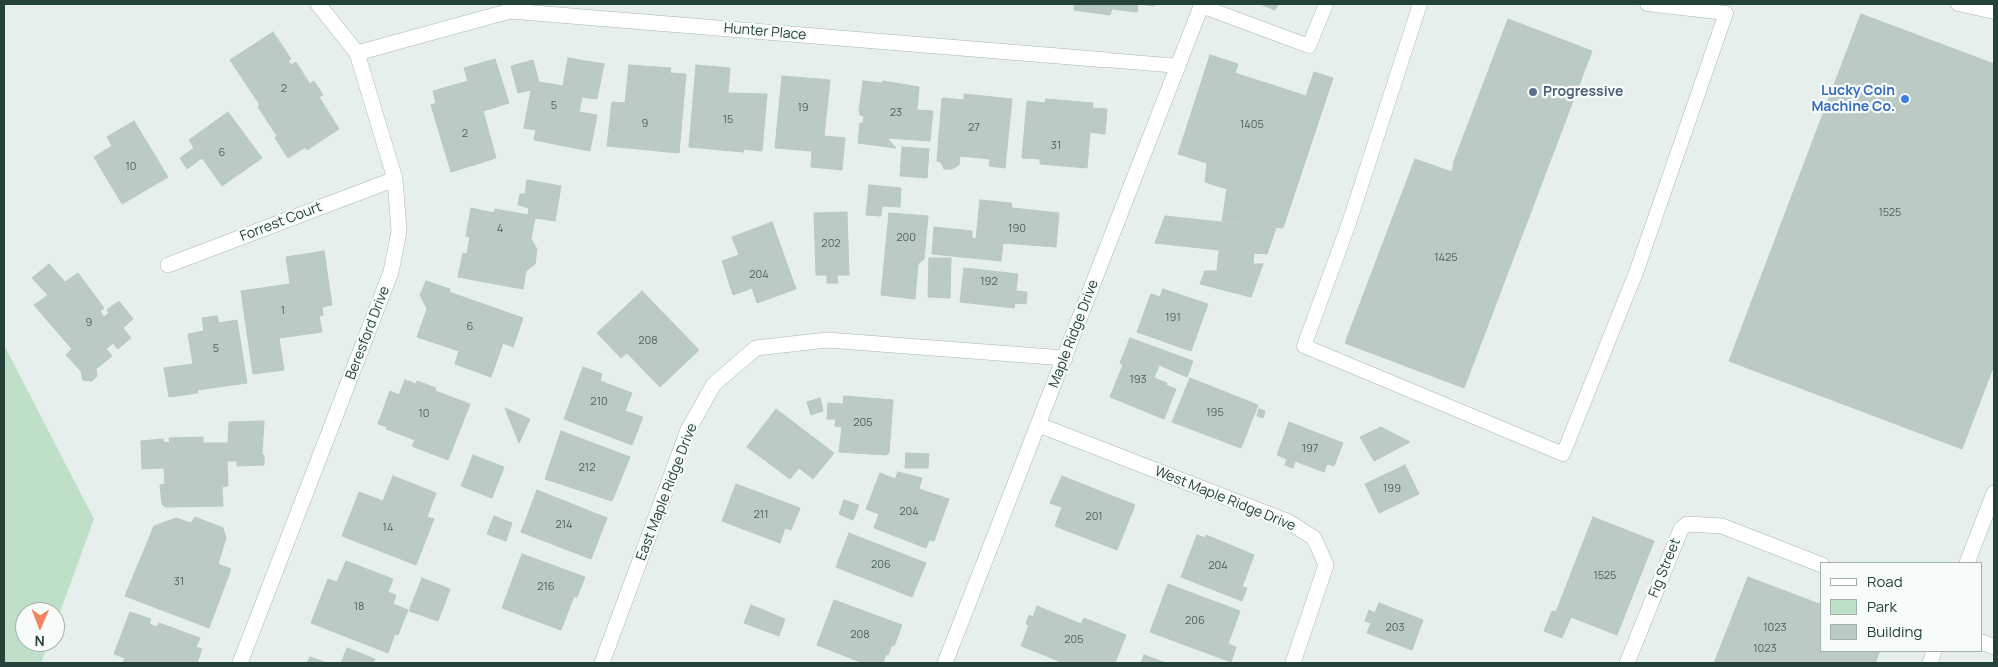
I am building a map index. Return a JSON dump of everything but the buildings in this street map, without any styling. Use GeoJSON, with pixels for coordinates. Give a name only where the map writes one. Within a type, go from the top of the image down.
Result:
{"type":"FeatureCollection","features":[{"type":"Feature","properties":{"kind":"street","name":"Beresford Drive"},"geometry":{"type":"LineString","coordinates":[[240,663],[391,272],[400,231],[394,179],[357,53],[318,4]]}},
{"type":"Feature","properties":{"kind":"street","name":"Maple Ridge Drive"},"geometry":{"type":"LineString","coordinates":[[945,663],[1202,5]]}},
{"type":"Feature","properties":{"kind":"street","name":"Hunter Place"},"geometry":{"type":"LineString","coordinates":[[357,53],[510,11],[1106,60]]}},
{"type":"Feature","properties":{"kind":"street","name":"Forrest Court"},"geometry":{"type":"LineString","coordinates":[[168,265],[394,179]]}},
{"type":"Feature","properties":{"kind":"street","name":"East Maple Ridge Drive"},"geometry":{"type":"LineString","coordinates":[[602,663],[688,430],[714,384],[756,348],[827,340],[1065,358]]}},
{"type":"Feature","properties":{"kind":"street","name":"West Maple Ridge Drive"},"geometry":{"type":"LineString","coordinates":[[1039,425],[1289,522],[1314,538],[1326,565],[1293,663]]}},
{"type":"Feature","properties":{"kind":"street"},"geometry":{"type":"LineString","coordinates":[[1967,562],[1994,493]]}},
{"type":"Feature","properties":{"kind":"street","name":"Fig Street"},"geometry":{"type":"LineString","coordinates":[[1627,663],[1681,529],[1687,524],[1722,526],[1820,564]]}},
{"type":"Feature","properties":{"kind":"lane"},"geometry":{"type":"LineString","coordinates":[[1202,5],[1309,46],[1326,4]]}},
{"type":"Feature","properties":{"kind":"lane"},"geometry":{"type":"LineString","coordinates":[[1420,4],[1348,223],[1304,346],[1563,454],[1637,270],[1726,14],[1648,4]]}},
{"type":"Feature","properties":{"kind":"lane"},"geometry":{"type":"LineString","coordinates":[[1958,4],[1994,12]]}},
{"type":"Feature","properties":{"kind":"lane","name":"Hunter Place"},"geometry":{"type":"LineString","coordinates":[[1106,60],[1179,66]]}},
{"type":"Feature","properties":{"kind":"green space"},"geometry":{"type":"Polygon","coordinates":[[[4,345],[94,519],[64,602],[15,602],[15,652],[45,652],[41,663],[4,663],[4,345]]]}},
{"type":"Feature","properties":{"kind":"place","name":"Progressive"},"geometry":{"type":"Point","coordinates":[1533,92]}},
{"type":"Feature","properties":{"kind":"place","name":"Lucky Coin Machine Co."},"geometry":{"type":"Point","coordinates":[1905,99]}}]}
